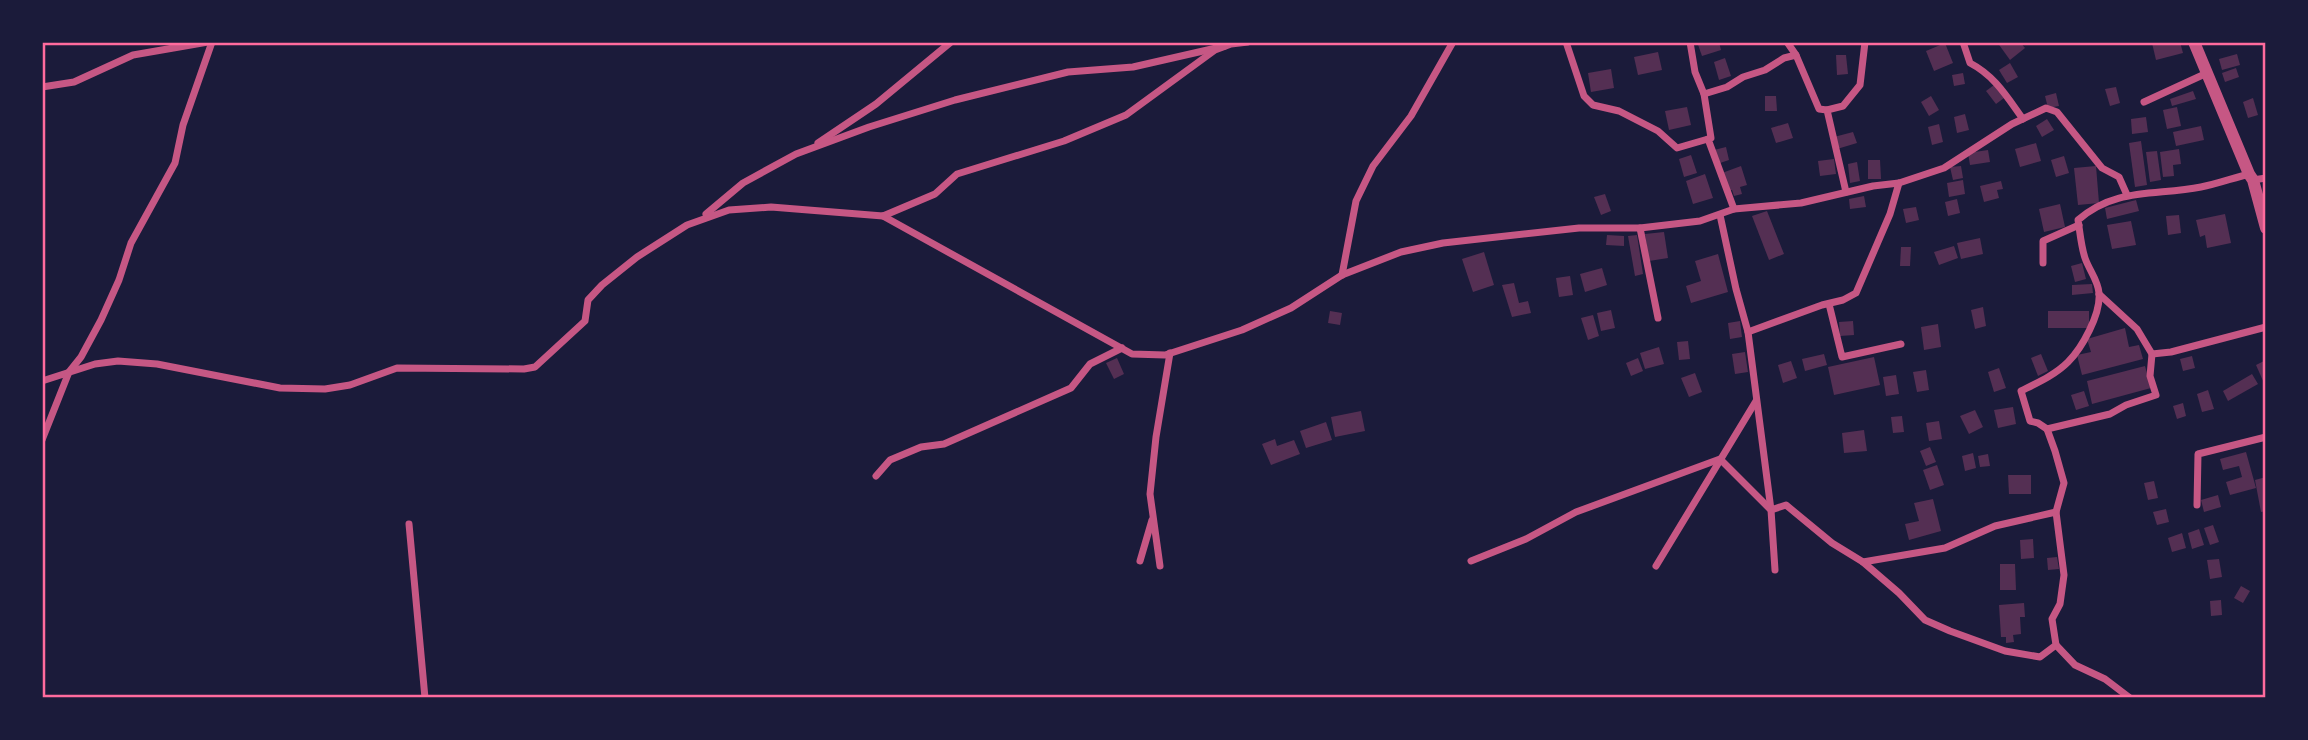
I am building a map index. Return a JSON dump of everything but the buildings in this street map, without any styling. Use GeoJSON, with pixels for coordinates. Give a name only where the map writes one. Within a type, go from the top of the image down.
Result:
{"type":"FeatureCollection","features":[{"type":"Feature","properties":{"kind":"street"},"geometry":{"type":"LineString","coordinates":[[42,87],[74,82],[133,55],[210,42],[183,125],[175,163],[131,243],[119,280],[101,320],[81,357],[69,372],[42,440]]}},
{"type":"Feature","properties":{"kind":"street"},"geometry":{"type":"LineString","coordinates":[[806,151],[876,104],[951,42]]}},
{"type":"Feature","properties":{"kind":"street"},"geometry":{"type":"LineString","coordinates":[[701,219],[743,183],[806,151],[869,127],[955,100],[1068,72],[1133,68],[1223,44],[1248,42]]}},
{"type":"Feature","properties":{"kind":"street"},"geometry":{"type":"LineString","coordinates":[[1342,275],[1356,201],[1373,166],[1411,116],[1454,42]]}},
{"type":"Feature","properties":{"kind":"street"},"geometry":{"type":"LineString","coordinates":[[1566,42],[1584,96],[1593,105],[1619,111],[1658,131],[1677,148],[1711,138],[1704,94],[1695,72],[1690,42]]}},
{"type":"Feature","properties":{"kind":"street"},"geometry":{"type":"LineString","coordinates":[[1787,42],[1796,55],[1819,109],[1827,110],[1843,106],[1860,85],[1865,42]]}},
{"type":"Feature","properties":{"kind":"street"},"geometry":{"type":"LineString","coordinates":[[1963,42],[1970,63],[1997,82],[2023,119]]}},
{"type":"Feature","properties":{"kind":"street"},"geometry":{"type":"LineString","coordinates":[[2194,42],[2256,177],[2266,228]]}},
{"type":"Feature","properties":{"kind":"street"},"geometry":{"type":"LineString","coordinates":[[883,216],[935,194],[957,174],[1064,141],[1126,115],[1223,44]]}},
{"type":"Feature","properties":{"kind":"street"},"geometry":{"type":"LineString","coordinates":[[1704,94],[1727,87],[1743,77],[1796,55]]}},
{"type":"Feature","properties":{"kind":"street"},"geometry":{"type":"LineString","coordinates":[[2144,102],[2207,73]]}},
{"type":"Feature","properties":{"kind":"street"},"geometry":{"type":"LineString","coordinates":[[42,382],[95,364],[118,361],[157,364],[280,387],[325,389],[350,385],[397,368],[535,367],[585,321],[588,300],[602,285],[638,257],[687,225],[729,210],[771,207],[883,216],[1132,354],[1170,353],[1242,330],[1291,308],[1342,275],[1401,252],[1443,243],[1579,228],[1640,228],[1700,221],[1734,209],[1801,203],[1899,183],[1944,168],[2023,119],[2046,108],[2057,112],[2102,168],[2119,177],[2127,195]]}},
{"type":"Feature","properties":{"kind":"street"},"geometry":{"type":"LineString","coordinates":[[1827,110],[1846,192]]}},
{"type":"Feature","properties":{"kind":"street"},"geometry":{"type":"LineString","coordinates":[[1708,139],[1734,209]]}},
{"type":"Feature","properties":{"kind":"street"},"geometry":{"type":"LineString","coordinates":[[2047,429],[2110,414],[2126,405],[2156,396],[2150,376],[2152,355],[2137,329],[2099,294],[2085,257],[2078,220],[2088,211],[2127,195],[2201,187],[2256,177]]}},
{"type":"Feature","properties":{"kind":"street"},"geometry":{"type":"LineString","coordinates":[[1748,332],[1843,300],[1856,293],[1890,214],[1899,183]]}},
{"type":"Feature","properties":{"kind":"street"},"geometry":{"type":"LineString","coordinates":[[1720,215],[1748,332],[1771,510],[1775,570]]}},
{"type":"Feature","properties":{"kind":"street"},"geometry":{"type":"LineString","coordinates":[[2043,263],[2043,241],[2079,225]]}},
{"type":"Feature","properties":{"kind":"street"},"geometry":{"type":"LineString","coordinates":[[1640,228],[1658,318]]}},
{"type":"Feature","properties":{"kind":"street"},"geometry":{"type":"LineString","coordinates":[[2099,294],[2091,328],[2069,362],[2041,382],[2021,391],[2030,421],[2047,429],[2064,483],[2056,512],[2064,575],[2060,604],[2052,619],[2056,645],[2076,665],[2105,679],[2130,698]]}},
{"type":"Feature","properties":{"kind":"street"},"geometry":{"type":"LineString","coordinates":[[1829,304],[1836,343],[1842,356],[1901,344]]}},
{"type":"Feature","properties":{"kind":"street"},"geometry":{"type":"LineString","coordinates":[[2152,355],[2266,327]]}},
{"type":"Feature","properties":{"kind":"street"},"geometry":{"type":"LineString","coordinates":[[876,476],[890,460],[921,447],[944,444],[1070,388],[1090,365],[1122,348]]}},
{"type":"Feature","properties":{"kind":"street"},"geometry":{"type":"LineString","coordinates":[[1160,566],[1150,494],[1154,448],[1170,353]]}},
{"type":"Feature","properties":{"kind":"street"},"geometry":{"type":"LineString","coordinates":[[1656,566],[1757,401]]}},
{"type":"Feature","properties":{"kind":"street"},"geometry":{"type":"LineString","coordinates":[[2197,505],[2198,454],[2266,437]]}},
{"type":"Feature","properties":{"kind":"street"},"geometry":{"type":"LineString","coordinates":[[1720,459],[1771,510]]}},
{"type":"Feature","properties":{"kind":"street"},"geometry":{"type":"LineString","coordinates":[[1471,561],[1527,539],[1576,512],[1720,459]]}},
{"type":"Feature","properties":{"kind":"street"},"geometry":{"type":"LineString","coordinates":[[1771,510],[1786,505],[1832,543],[1863,562],[1925,620],[1950,631],[2031,657],[2040,657],[2056,645]]}},
{"type":"Feature","properties":{"kind":"street"},"geometry":{"type":"LineString","coordinates":[[1863,562],[1945,548],[1995,526],[2056,512]]}},
{"type":"Feature","properties":{"kind":"street"},"geometry":{"type":"LineString","coordinates":[[1140,561],[1153,516]]}},
{"type":"Feature","properties":{"kind":"street"},"geometry":{"type":"LineString","coordinates":[[408,524],[425,698]]}}]}
